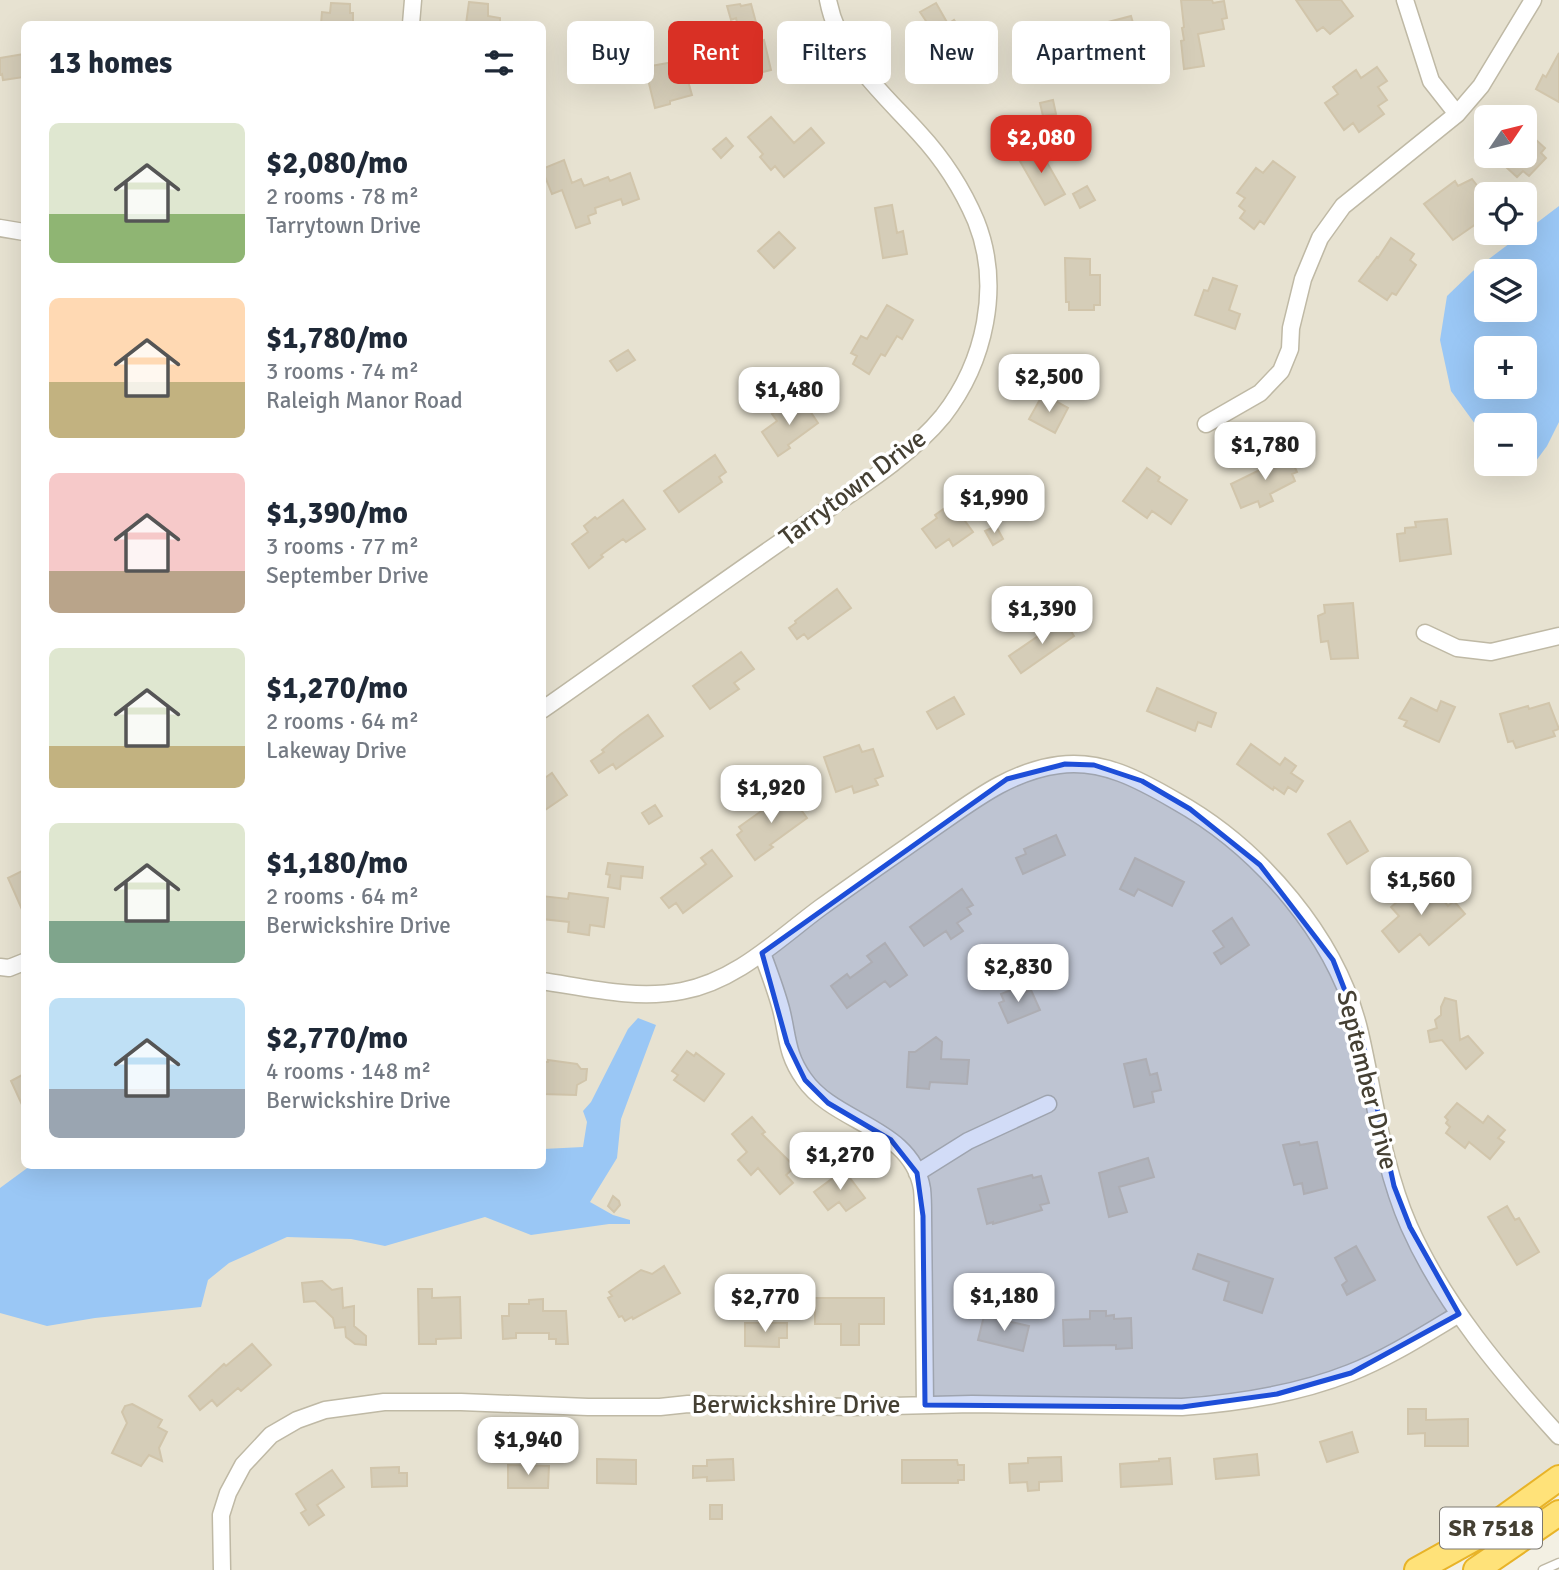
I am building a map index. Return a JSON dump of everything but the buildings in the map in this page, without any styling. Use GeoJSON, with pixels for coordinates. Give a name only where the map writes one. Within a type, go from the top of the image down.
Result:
{"type":"FeatureCollection","features":[{"type":"Feature","properties":{"kind":"highway","name":"SR 7518"},"geometry":{"type":"LineString","coordinates":[[1417,1570],[1480,1535],[1559,1478]]}},
{"type":"Feature","properties":{"kind":"highway","name":"SR 7518"},"geometry":{"type":"LineString","coordinates":[[1476,1570],[1559,1513]]}},
{"type":"Feature","properties":{"kind":"street"},"geometry":{"type":"LineString","coordinates":[[411,21],[413,0]]}},
{"type":"Feature","properties":{"kind":"street","name":"Tarrytown Drive"},"geometry":{"type":"LineString","coordinates":[[546,707],[848,496],[904,453],[929,432],[944,414],[960,390],[973,361],[987,313],[989,284],[977,224],[948,168],[876,88],[845,47],[836,32],[828,0]]}},
{"type":"Feature","properties":{"kind":"street"},"geometry":{"type":"LineString","coordinates":[[1405,0],[1431,81],[1457,114]]}},
{"type":"Feature","properties":{"kind":"street"},"geometry":{"type":"LineString","coordinates":[[1206,424],[1260,393],[1281,371],[1290,349],[1291,328],[1303,279],[1320,238],[1343,206],[1457,114],[1481,86],[1533,0]]}},
{"type":"Feature","properties":{"kind":"street"},"geometry":{"type":"LineString","coordinates":[[0,228],[21,232]]}},
{"type":"Feature","properties":{"kind":"street"},"geometry":{"type":"LineString","coordinates":[[1424,633],[1457,649],[1491,652],[1559,636]]}},
{"type":"Feature","properties":{"kind":"street","name":"September Drive"},"geometry":{"type":"LineString","coordinates":[[546,982],[645,995],[683,991],[706,984],[741,968],[819,909],[1007,779],[1041,767],[1065,764],[1094,765],[1142,781],[1190,809],[1259,865],[1307,919],[1333,960],[1360,1029],[1385,1153],[1410,1227],[1459,1314],[1559,1436]]}},
{"type":"Feature","properties":{"kind":"street"},"geometry":{"type":"LineString","coordinates":[[762,953],[776,988],[787,1043],[804,1080],[828,1103],[891,1140],[911,1161],[917,1173],[922,1188],[923,1216],[925,1405]]}},
{"type":"Feature","properties":{"kind":"street"},"geometry":{"type":"LineString","coordinates":[[0,968],[21,963]]}},
{"type":"Feature","properties":{"kind":"street"},"geometry":{"type":"LineString","coordinates":[[917,1173],[968,1141],[1048,1104]]}},
{"type":"Feature","properties":{"kind":"street","name":"Berwickshire Drive"},"geometry":{"type":"LineString","coordinates":[[222,1570],[221,1515],[243,1465],[271,1435],[297,1420],[325,1410],[384,1402],[588,1407],[688,1404],[805,1404],[852,1407],[1216,1405],[1265,1396],[1351,1373],[1387,1356],[1459,1314]]}},
{"type":"Feature","properties":{"kind":"lane"},"geometry":{"type":"LineString","coordinates":[[1543,1570],[1559,1563]]}},
{"type":"Feature","properties":{"kind":"highlighted area"},"geometry":{"type":"Polygon","coordinates":[[[1065,764],[1094,765],[1142,781],[1190,809],[1260,865],[1333,960],[1360,1029],[1394,1186],[1410,1227],[1459,1314],[1351,1373],[1277,1394],[1182,1407],[925,1405],[923,1216],[917,1173],[891,1140],[828,1103],[805,1080],[787,1043],[762,953],[1007,779],[1065,764]]]}},
{"type":"Feature","properties":{"kind":"shaded area"},"geometry":{"type":"Polygon","coordinates":[[[0,0],[1559,0],[1559,1478],[1418,1570],[0,1570],[0,0]]]}},
{"type":"Feature","properties":{"kind":"water"},"geometry":{"type":"Polygon","coordinates":[[[1559,206],[1559,422],[1537,460],[1537,413],[1474,413],[1474,423],[1451,391],[1440,340],[1447,296],[1474,270],[1474,322],[1537,322],[1537,259],[1489,259],[1507,245],[1537,245],[1537,223],[1559,206]]]}},
{"type":"Feature","properties":{"kind":"water"},"geometry":{"type":"Polygon","coordinates":[[[638,1018],[656,1025],[621,1119],[617,1158],[590,1202],[613,1215],[630,1220],[630,1224],[609,1224],[531,1235],[485,1217],[385,1246],[351,1239],[287,1237],[229,1263],[208,1280],[201,1307],[47,1326],[0,1313],[0,1188],[26,1169],[546,1169],[546,1149],[583,1147],[587,1122],[583,1111],[591,1102],[628,1029],[638,1018]]]}}]}
